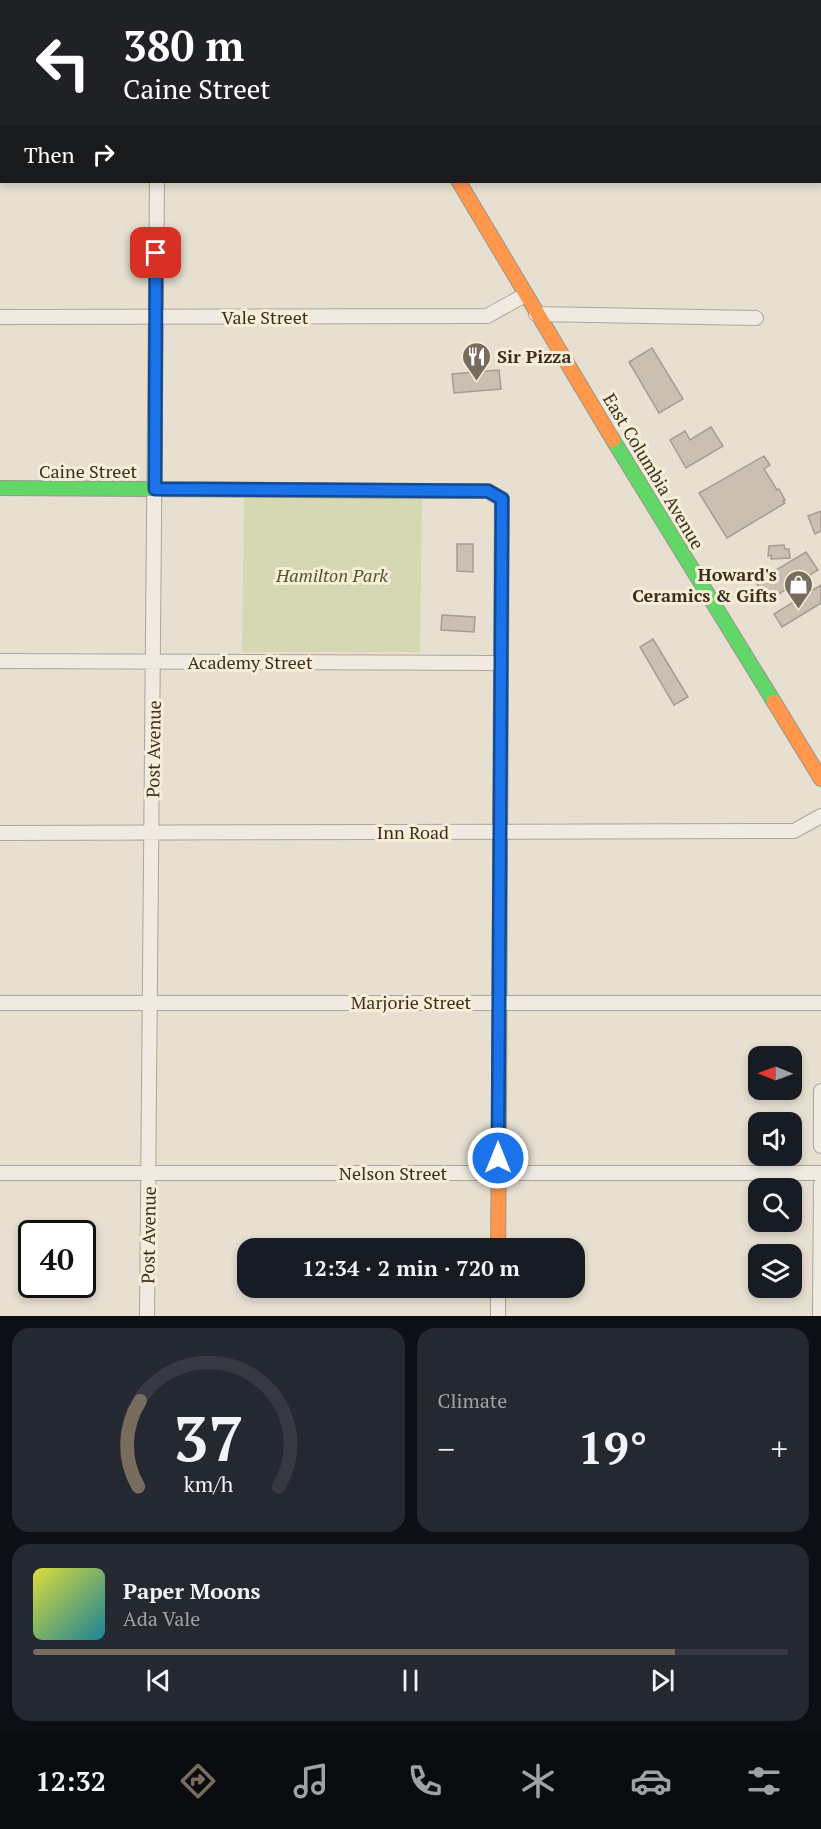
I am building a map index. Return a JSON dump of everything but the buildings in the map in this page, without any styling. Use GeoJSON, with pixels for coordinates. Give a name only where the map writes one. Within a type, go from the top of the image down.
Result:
{"type":"FeatureCollection","features":[{"type":"Feature","properties":{"kind":"street","name":"Post Avenue"},"geometry":{"type":"LineString","coordinates":[[147,1316],[157,183]]}},
{"type":"Feature","properties":{"kind":"street","name":"East Columbia Avenue"},"geometry":{"type":"LineString","coordinates":[[460,183],[536,314],[821,778]]}},
{"type":"Feature","properties":{"kind":"street","name":"Vale Street"},"geometry":{"type":"LineString","coordinates":[[0,316],[487,316],[525,295]]}},
{"type":"Feature","properties":{"kind":"street"},"geometry":{"type":"LineString","coordinates":[[536,314],[756,318]]}},
{"type":"Feature","properties":{"kind":"street","name":"Caine Street"},"geometry":{"type":"LineString","coordinates":[[0,488],[488,491],[498,495],[504,505],[501,663]]}},
{"type":"Feature","properties":{"kind":"street","name":"Academy Street"},"geometry":{"type":"LineString","coordinates":[[0,661],[501,663]]}},
{"type":"Feature","properties":{"kind":"street"},"geometry":{"type":"LineString","coordinates":[[498,1238],[501,663]]}},
{"type":"Feature","properties":{"kind":"street","name":"Inn Road"},"geometry":{"type":"LineString","coordinates":[[0,833],[794,831],[807,826],[821,816]]}},
{"type":"Feature","properties":{"kind":"street","name":"Marjorie Street"},"geometry":{"type":"LineString","coordinates":[[0,1003],[821,1003]]}},
{"type":"Feature","properties":{"kind":"street"},"geometry":{"type":"LineString","coordinates":[[821,1091],[821,1146]]}},
{"type":"Feature","properties":{"kind":"street","name":"Nelson Street"},"geometry":{"type":"LineString","coordinates":[[0,1173],[821,1173]]}},
{"type":"Feature","properties":{"kind":"street"},"geometry":{"type":"LineString","coordinates":[[820,1316],[821,1184]]}},
{"type":"Feature","properties":{"kind":"street"},"geometry":{"type":"LineString","coordinates":[[498,1298],[498,1316]]}},
{"type":"Feature","properties":{"kind":"green space","name":"Hamilton Park"},"geometry":{"type":"Polygon","coordinates":[[[244,498],[422,498],[420,652],[242,652],[244,498]]]}},
{"type":"Feature","properties":{"kind":"traffic: fast"},"geometry":{"type":"LineString","coordinates":[[613,440],[774,702]]}},
{"type":"Feature","properties":{"kind":"traffic: fast"},"geometry":{"type":"LineString","coordinates":[[0,488],[428,491]]}},
{"type":"Feature","properties":{"kind":"traffic: fast"},"geometry":{"type":"LineString","coordinates":[[499,1128],[500,856]]}},
{"type":"Feature","properties":{"kind":"traffic: slow"},"geometry":{"type":"LineString","coordinates":[[460,183],[613,440]]}},
{"type":"Feature","properties":{"kind":"traffic: slow"},"geometry":{"type":"LineString","coordinates":[[428,491],[488,491],[502,499],[500,856]]}},
{"type":"Feature","properties":{"kind":"traffic: slow"},"geometry":{"type":"LineString","coordinates":[[774,702],[821,779]]}},
{"type":"Feature","properties":{"kind":"traffic: slow"},"geometry":{"type":"LineString","coordinates":[[498,1238],[499,1128]]}},
{"type":"Feature","properties":{"kind":"place","name":"Sir Pizza"},"geometry":{"type":"Point","coordinates":[476,382]}},
{"type":"Feature","properties":{"kind":"place","name":"Howard's Ceramics & Gifts"},"geometry":{"type":"Point","coordinates":[798,610]}},
{"type":"Feature","properties":{"kind":"route"},"geometry":{"type":"LineString","coordinates":[[156,253],[155,489],[488,491],[502,499],[504,505],[498,1158]]}}]}
